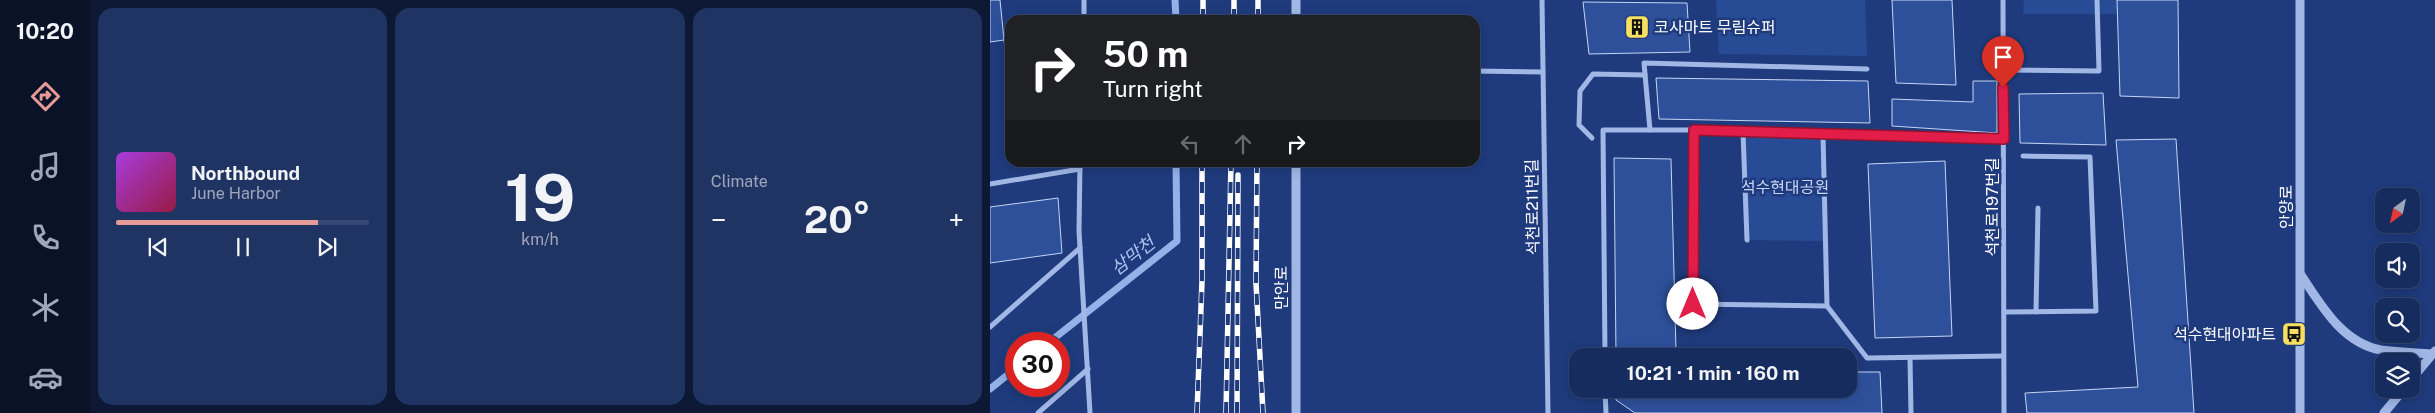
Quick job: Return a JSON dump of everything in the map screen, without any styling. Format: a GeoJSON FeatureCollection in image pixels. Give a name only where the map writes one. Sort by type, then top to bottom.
{"type":"FeatureCollection","features":[{"type":"Feature","properties":{"kind":"street"},"geometry":{"type":"LineString","coordinates":[[1084,0],[1084,15]]}},
{"type":"Feature","properties":{"kind":"street"},"geometry":{"type":"LineString","coordinates":[[1296,0],[1296,15]]}},
{"type":"Feature","properties":{"kind":"street","name":"석천로211번길"},"geometry":{"type":"LineString","coordinates":[[1542,0],[1548,413]]}},
{"type":"Feature","properties":{"kind":"street","name":"석천로197번길"},"geometry":{"type":"LineString","coordinates":[[2003,0],[2004,413]]}},
{"type":"Feature","properties":{"kind":"street"},"geometry":{"type":"LineString","coordinates":[[2003,70],[2099,71],[2097,0]]}},
{"type":"Feature","properties":{"kind":"street","name":"안양로"},"geometry":{"type":"LineString","coordinates":[[2300,0],[2300,413]]}},
{"type":"Feature","properties":{"kind":"street"},"geometry":{"type":"LineString","coordinates":[[1650,130],[1644,63],[1867,69]]}},
{"type":"Feature","properties":{"kind":"street"},"geometry":{"type":"LineString","coordinates":[[1480,71],[1543,72]]}},
{"type":"Feature","properties":{"kind":"street"},"geometry":{"type":"LineString","coordinates":[[1592,138],[1579,125],[1579,117],[1580,91],[1593,74],[1645,75]]}},
{"type":"Feature","properties":{"kind":"street"},"geometry":{"type":"LineString","coordinates":[[1605,348],[1602,130],[1694,130],[2004,139]]}},
{"type":"Feature","properties":{"kind":"street"},"geometry":{"type":"LineString","coordinates":[[1694,130],[1693,304],[1827,306]]}},
{"type":"Feature","properties":{"kind":"street"},"geometry":{"type":"LineString","coordinates":[[1743,132],[1746,240]]}},
{"type":"Feature","properties":{"kind":"street"},"geometry":{"type":"LineString","coordinates":[[1823,134],[1827,306],[1867,358],[2004,356]]}},
{"type":"Feature","properties":{"kind":"street"},"geometry":{"type":"LineString","coordinates":[[2004,312],[2096,311],[2090,157],[2023,156]]}},
{"type":"Feature","properties":{"kind":"street","name":"만안로"},"geometry":{"type":"LineString","coordinates":[[1296,167],[1296,413]]}},
{"type":"Feature","properties":{"kind":"street"},"geometry":{"type":"LineString","coordinates":[[990,184],[1080,169],[1080,258],[1090,413]]}},
{"type":"Feature","properties":{"kind":"street"},"geometry":{"type":"LineString","coordinates":[[2036,312],[2038,208]]}},
{"type":"Feature","properties":{"kind":"street"},"geometry":{"type":"LineString","coordinates":[[990,326],[1080,248]]}},
{"type":"Feature","properties":{"kind":"street"},"geometry":{"type":"LineString","coordinates":[[2301,275],[2334,323],[2358,341],[2380,350],[2434,353]]}},
{"type":"Feature","properties":{"kind":"street"},"geometry":{"type":"LineString","coordinates":[[2420,369],[2434,353]]}},
{"type":"Feature","properties":{"kind":"street"},"geometry":{"type":"LineString","coordinates":[[1910,358],[1911,413]]}},
{"type":"Feature","properties":{"kind":"street"},"geometry":{"type":"LineString","coordinates":[[1038,413],[1088,369]]}},
{"type":"Feature","properties":{"kind":"street"},"geometry":{"type":"LineString","coordinates":[[1606,398],[1606,413]]}},
{"type":"Feature","properties":{"kind":"street"},"geometry":{"type":"LineString","coordinates":[[2384,413],[2396,398]]}},
{"type":"Feature","properties":{"kind":"green space"},"geometry":{"type":"Polygon","coordinates":[[[1716,0],[1865,0],[1867,56],[1719,54],[1716,0]]]}},
{"type":"Feature","properties":{"kind":"green space"},"geometry":{"type":"Polygon","coordinates":[[[2024,0],[2117,0],[2117,14],[2023,14],[2024,0]]]}},
{"type":"Feature","properties":{"kind":"green space","name":"석수현대공원"},"geometry":{"type":"Polygon","coordinates":[[[1743,132],[1823,134],[1826,241],[1747,240],[1743,132]]]}},
{"type":"Feature","properties":{"kind":"building"},"geometry":{"type":"Polygon","coordinates":[[[990,0],[1000,0],[1004,40],[990,42],[990,0]]]}},
{"type":"Feature","properties":{"kind":"building"},"geometry":{"type":"Polygon","coordinates":[[[1892,0],[1952,0],[1956,85],[1896,83],[1892,0]]]}},
{"type":"Feature","properties":{"kind":"building"},"geometry":{"type":"Polygon","coordinates":[[[2117,0],[2178,0],[2179,98],[2120,96],[2117,0]]]}},
{"type":"Feature","properties":{"kind":"building","name":"코사마트 무림슈퍼"},"geometry":{"type":"Polygon","coordinates":[[[1583,2],[1687,3],[1690,52],[1589,54],[1583,2]]]}},
{"type":"Feature","properties":{"kind":"building"},"geometry":{"type":"Polygon","coordinates":[[[1656,78],[1868,81],[1870,123],[1659,119],[1656,78]]]}},
{"type":"Feature","properties":{"kind":"building"},"geometry":{"type":"Polygon","coordinates":[[[1973,81],[1997,81],[1997,133],[1892,126],[1892,99],[1973,102],[1973,81]]]}},
{"type":"Feature","properties":{"kind":"building"},"geometry":{"type":"Polygon","coordinates":[[[2103,93],[2106,145],[2020,143],[2019,94],[2103,93]]]}},
{"type":"Feature","properties":{"kind":"building"},"geometry":{"type":"Polygon","coordinates":[[[2176,139],[2194,413],[2027,413],[2025,393],[2138,387],[2116,140],[2176,139]]]}},
{"type":"Feature","properties":{"kind":"building"},"geometry":{"type":"Polygon","coordinates":[[[1614,158],[1671,159],[1676,348],[1616,348],[1614,158]]]}},
{"type":"Feature","properties":{"kind":"building"},"geometry":{"type":"Polygon","coordinates":[[[1945,161],[1952,336],[1875,338],[1868,164],[1945,161]]]}},
{"type":"Feature","properties":{"kind":"building"},"geometry":{"type":"Polygon","coordinates":[[[1058,198],[1062,253],[990,263],[990,207],[1058,198]]]}},
{"type":"Feature","properties":{"kind":"building"},"geometry":{"type":"Polygon","coordinates":[[[1857,372],[1880,372],[1882,413],[1635,413],[1616,400],[1616,398],[1857,398],[1857,372]]]}},
{"type":"Feature","properties":{"kind":"waterway","name":"삼막천"},"geometry":{"type":"LineString","coordinates":[[1175,0],[1176,15]]}},
{"type":"Feature","properties":{"kind":"waterway","name":"삼막천"},"geometry":{"type":"LineString","coordinates":[[1062,332],[1177,241],[1176,167]]}},
{"type":"Feature","properties":{"kind":"waterway","name":"삼막천"},"geometry":{"type":"LineString","coordinates":[[990,389],[1005,377]]}},
{"type":"Feature","properties":{"kind":"railway"},"geometry":{"type":"LineString","coordinates":[[1203,0],[1203,15]]}},
{"type":"Feature","properties":{"kind":"railway"},"geometry":{"type":"LineString","coordinates":[[1234,0],[1234,15]]}},
{"type":"Feature","properties":{"kind":"railway"},"geometry":{"type":"LineString","coordinates":[[1258,0],[1258,15]]}},
{"type":"Feature","properties":{"kind":"railway"},"geometry":{"type":"LineString","coordinates":[[1197,413],[1202,281],[1202,167]]}},
{"type":"Feature","properties":{"kind":"railway"},"geometry":{"type":"LineString","coordinates":[[1226,413],[1231,167]]}},
{"type":"Feature","properties":{"kind":"railway"},"geometry":{"type":"LineString","coordinates":[[1257,167],[1256,283],[1263,413]]}},
{"type":"Feature","properties":{"kind":"railway"},"geometry":{"type":"LineString","coordinates":[[1237,413],[1238,175]]}},
{"type":"Feature","properties":{"kind":"place","name":"코사마트 무림슈퍼"},"geometry":{"type":"Point","coordinates":[1637,27]}},
{"type":"Feature","properties":{"kind":"place","name":"석수현대아파트"},"geometry":{"type":"Point","coordinates":[2294,334]}},
{"type":"Feature","properties":{"kind":"route"},"geometry":{"type":"LineString","coordinates":[[1693,304],[1694,130],[2004,139],[2003,87]]}}]}
